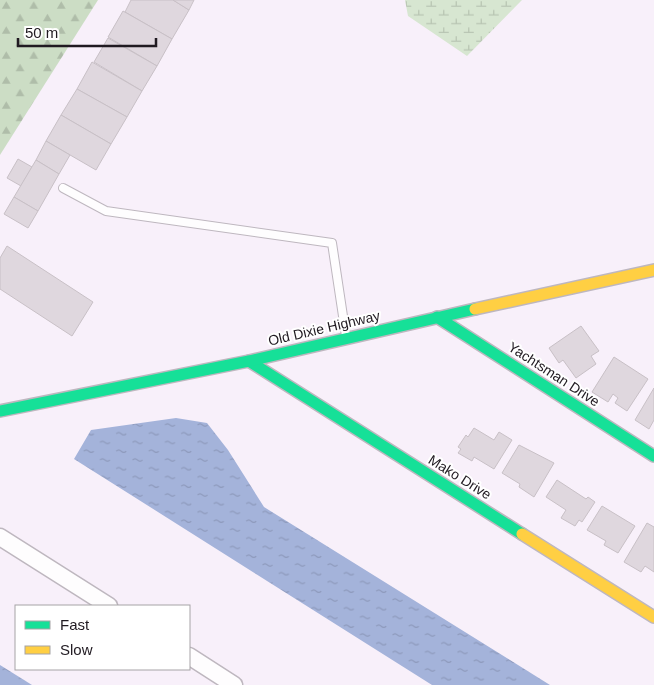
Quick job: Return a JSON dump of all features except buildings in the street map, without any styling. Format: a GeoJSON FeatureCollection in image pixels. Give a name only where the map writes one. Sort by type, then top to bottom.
{"type":"FeatureCollection","features":[{"type":"Feature","properties":{"kind":"street","name":"Old Dixie Highway"},"geometry":{"type":"LineString","coordinates":[[0,411],[249,361],[437,317],[654,270]]}},
{"type":"Feature","properties":{"kind":"street","name":"Yachtsman Drive"},"geometry":{"type":"LineString","coordinates":[[437,317],[654,456]]}},
{"type":"Feature","properties":{"kind":"street","name":"Mako Drive"},"geometry":{"type":"LineString","coordinates":[[249,361],[654,618]]}},
{"type":"Feature","properties":{"kind":"street"},"geometry":{"type":"LineString","coordinates":[[0,537],[107,605]]}},
{"type":"Feature","properties":{"kind":"street"},"geometry":{"type":"LineString","coordinates":[[190,657],[234,685]]}},
{"type":"Feature","properties":{"kind":"lane"},"geometry":{"type":"LineString","coordinates":[[63,188],[106,211],[332,243],[346,338]]}},
{"type":"Feature","properties":{"kind":"green space"},"geometry":{"type":"Polygon","coordinates":[[[0,0],[98,0],[0,155],[0,0]]]}},
{"type":"Feature","properties":{"kind":"green space"},"geometry":{"type":"Polygon","coordinates":[[[405,0],[522,0],[467,56],[408,16],[405,0]]]}},
{"type":"Feature","properties":{"kind":"water"},"geometry":{"type":"Polygon","coordinates":[[[176,418],[207,423],[228,450],[264,507],[550,685],[432,685],[74,459],[91,430],[176,418]]]}},
{"type":"Feature","properties":{"kind":"water"},"geometry":{"type":"Polygon","coordinates":[[[0,665],[32,685],[0,685],[0,665]]]}},
{"type":"Feature","properties":{"kind":"traffic: fast"},"geometry":{"type":"LineString","coordinates":[[0,411],[249,361],[475,309]]}},
{"type":"Feature","properties":{"kind":"traffic: fast"},"geometry":{"type":"LineString","coordinates":[[437,317],[654,456]]}},
{"type":"Feature","properties":{"kind":"traffic: fast"},"geometry":{"type":"LineString","coordinates":[[249,361],[522,534]]}},
{"type":"Feature","properties":{"kind":"traffic: slow"},"geometry":{"type":"LineString","coordinates":[[475,309],[654,270]]}},
{"type":"Feature","properties":{"kind":"traffic: slow"},"geometry":{"type":"LineString","coordinates":[[522,534],[654,617]]}}]}
